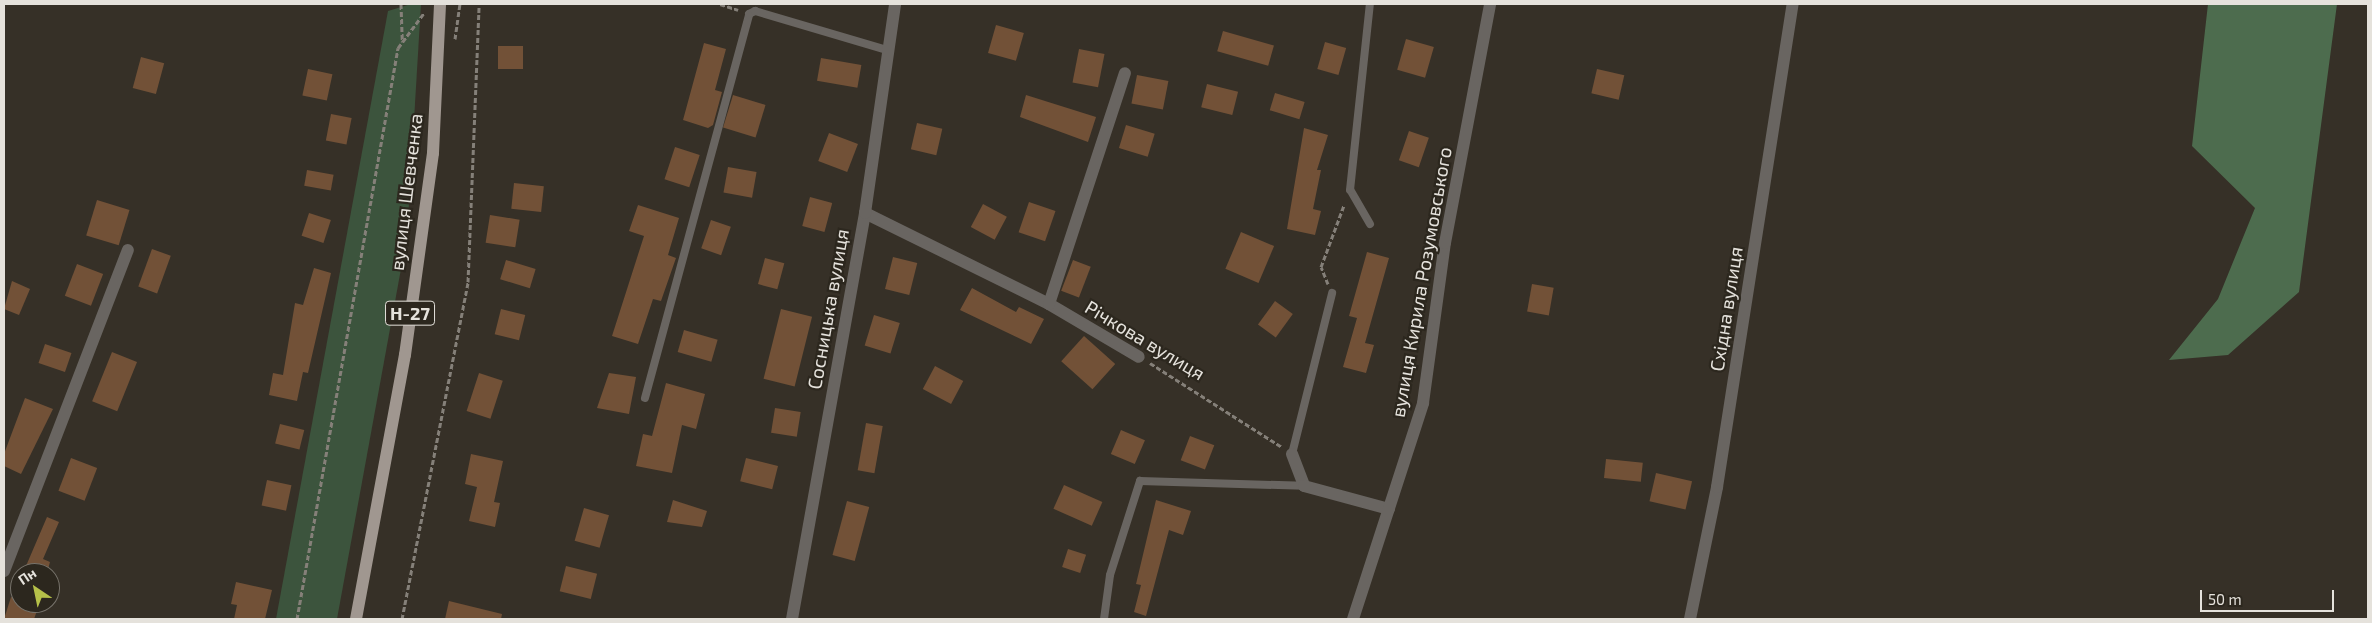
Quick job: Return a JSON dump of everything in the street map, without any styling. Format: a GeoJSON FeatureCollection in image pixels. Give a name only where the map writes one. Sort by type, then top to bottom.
{"type":"FeatureCollection","features":[{"type":"Feature","properties":{"kind":"main road","name":"вулиця Шевченка"},"geometry":{"type":"LineString","coordinates":[[356,619],[404,355],[433,153],[435,4]]}},
{"type":"Feature","properties":{"kind":"street","name":"Сосницька вулиця"},"geometry":{"type":"LineString","coordinates":[[792,619],[865,212],[895,4]]}},
{"type":"Feature","properties":{"kind":"street","name":"вулиця Кирила Розумовського"},"geometry":{"type":"LineString","coordinates":[[1353,619],[1423,403],[1445,243],[1490,4]]}},
{"type":"Feature","properties":{"kind":"street","name":"Східна вулиця"},"geometry":{"type":"LineString","coordinates":[[1690,619],[1717,487],[1793,4]]}},
{"type":"Feature","properties":{"kind":"street"},"geometry":{"type":"LineString","coordinates":[[1049,304],[1125,73]]}},
{"type":"Feature","properties":{"kind":"street","name":"Річкова вулиця"},"geometry":{"type":"LineString","coordinates":[[865,212],[1049,304],[1139,357]]}},
{"type":"Feature","properties":{"kind":"street"},"geometry":{"type":"LineString","coordinates":[[4,571],[128,250]]}},
{"type":"Feature","properties":{"kind":"street"},"geometry":{"type":"LineString","coordinates":[[1292,454],[1304,486],[1389,509]]}},
{"type":"Feature","properties":{"kind":"lane"},"geometry":{"type":"LineString","coordinates":[[1370,4],[1350,190],[1370,224]]}},
{"type":"Feature","properties":{"kind":"lane"},"geometry":{"type":"LineString","coordinates":[[645,398],[749,14],[755,11],[887,50]]}},
{"type":"Feature","properties":{"kind":"lane"},"geometry":{"type":"LineString","coordinates":[[1292,454],[1332,294]]}},
{"type":"Feature","properties":{"kind":"lane"},"geometry":{"type":"LineString","coordinates":[[1104,619],[1110,575],[1140,481],[1304,486]]}},
{"type":"Feature","properties":{"kind":"path"},"geometry":{"type":"LineString","coordinates":[[297,619],[402,43],[401,4]]}},
{"type":"Feature","properties":{"kind":"path"},"geometry":{"type":"LineString","coordinates":[[402,43],[435,4]]}},
{"type":"Feature","properties":{"kind":"path"},"geometry":{"type":"LineString","coordinates":[[402,619],[468,282],[479,4]]}},
{"type":"Feature","properties":{"kind":"path"},"geometry":{"type":"LineString","coordinates":[[720,4],[749,14]]}},
{"type":"Feature","properties":{"kind":"path"},"geometry":{"type":"LineString","coordinates":[[1332,294],[1322,267],[1350,190]]}},
{"type":"Feature","properties":{"kind":"path","name":"Річкова вулиця"},"geometry":{"type":"LineString","coordinates":[[1139,357],[1292,454]]}},
{"type":"Feature","properties":{"kind":"green space"},"geometry":{"type":"Polygon","coordinates":[[[411,4],[421,4],[407,236],[337,619],[276,619],[388,11],[411,4]]]}},
{"type":"Feature","properties":{"kind":"green space"},"geometry":{"type":"Polygon","coordinates":[[[2208,4],[2337,4],[2299,292],[2228,355],[2169,360],[2218,299],[2255,208],[2192,146],[2208,4]]]}},
{"type":"Feature","properties":{"kind":"building"},"geometry":{"type":"Polygon","coordinates":[[[996,25],[1024,33],[1016,61],[988,53],[996,25]]]}},
{"type":"Feature","properties":{"kind":"building"},"geometry":{"type":"Polygon","coordinates":[[[1223,31],[1274,46],[1268,66],[1217,51],[1223,31]]]}},
{"type":"Feature","properties":{"kind":"building"},"geometry":{"type":"Polygon","coordinates":[[[1406,39],[1434,47],[1425,78],[1397,70],[1406,39]]]}},
{"type":"Feature","properties":{"kind":"building"},"geometry":{"type":"Polygon","coordinates":[[[1325,42],[1346,48],[1338,75],[1317,69],[1325,42]]]}},
{"type":"Feature","properties":{"kind":"building"},"geometry":{"type":"Polygon","coordinates":[[[704,43],[726,49],[715,90],[722,92],[713,125],[708,128],[683,120],[704,43]]]}},
{"type":"Feature","properties":{"kind":"building"},"geometry":{"type":"Polygon","coordinates":[[[498,46],[523,46],[523,69],[498,69],[498,46]]]}},
{"type":"Feature","properties":{"kind":"building"},"geometry":{"type":"Polygon","coordinates":[[[1079,49],[1105,54],[1098,87],[1073,82],[1079,49]]]}},
{"type":"Feature","properties":{"kind":"building"},"geometry":{"type":"Polygon","coordinates":[[[141,57],[164,63],[156,94],[133,88],[141,57]]]}},
{"type":"Feature","properties":{"kind":"building"},"geometry":{"type":"Polygon","coordinates":[[[821,58],[861,65],[857,88],[817,81],[821,58]]]}},
{"type":"Feature","properties":{"kind":"building"},"geometry":{"type":"Polygon","coordinates":[[[308,69],[332,74],[327,101],[302,95],[308,69]]]}},
{"type":"Feature","properties":{"kind":"building"},"geometry":{"type":"Polygon","coordinates":[[[1597,69],[1624,75],[1619,100],[1591,93],[1597,69]]]}},
{"type":"Feature","properties":{"kind":"building"},"geometry":{"type":"Polygon","coordinates":[[[1137,75],[1168,81],[1163,110],[1131,103],[1137,75]]]}},
{"type":"Feature","properties":{"kind":"building"},"geometry":{"type":"Polygon","coordinates":[[[1207,84],[1238,92],[1232,115],[1201,107],[1207,84]]]}},
{"type":"Feature","properties":{"kind":"building"},"geometry":{"type":"Polygon","coordinates":[[[1275,93],[1305,102],[1299,119],[1270,110],[1275,93]]]}},
{"type":"Feature","properties":{"kind":"building"},"geometry":{"type":"Polygon","coordinates":[[[733,95],[766,105],[756,137],[723,128],[733,95]]]}},
{"type":"Feature","properties":{"kind":"building"},"geometry":{"type":"Polygon","coordinates":[[[1026,95],[1096,117],[1088,142],[1020,117],[1026,95]]]}},
{"type":"Feature","properties":{"kind":"building"},"geometry":{"type":"Polygon","coordinates":[[[331,114],[352,118],[346,145],[326,141],[331,114]]]}},
{"type":"Feature","properties":{"kind":"building"},"geometry":{"type":"Polygon","coordinates":[[[917,123],[942,129],[936,155],[911,149],[917,123]]]}},
{"type":"Feature","properties":{"kind":"building"},"geometry":{"type":"Polygon","coordinates":[[[1126,125],[1155,134],[1148,157],[1119,148],[1126,125]]]}},
{"type":"Feature","properties":{"kind":"building"},"geometry":{"type":"Polygon","coordinates":[[[1304,128],[1328,135],[1317,170],[1321,170],[1313,209],[1321,211],[1315,235],[1287,229],[1304,128]]]}},
{"type":"Feature","properties":{"kind":"building"},"geometry":{"type":"Polygon","coordinates":[[[1409,131],[1429,138],[1419,167],[1399,160],[1409,131]]]}},
{"type":"Feature","properties":{"kind":"building"},"geometry":{"type":"Polygon","coordinates":[[[829,133],[858,144],[847,172],[818,161],[829,133]]]}},
{"type":"Feature","properties":{"kind":"building"},"geometry":{"type":"Polygon","coordinates":[[[675,147],[700,155],[689,187],[664,179],[675,147]]]}},
{"type":"Feature","properties":{"kind":"building"},"geometry":{"type":"Polygon","coordinates":[[[728,167],[757,172],[752,198],[723,193],[728,167]]]}},
{"type":"Feature","properties":{"kind":"building"},"geometry":{"type":"Polygon","coordinates":[[[307,170],[334,175],[331,190],[304,186],[307,170]]]}},
{"type":"Feature","properties":{"kind":"building"},"geometry":{"type":"Polygon","coordinates":[[[514,183],[544,186],[541,212],[511,209],[514,183]]]}},
{"type":"Feature","properties":{"kind":"building"},"geometry":{"type":"Polygon","coordinates":[[[810,197],[832,203],[824,232],[802,226],[810,197]]]}},
{"type":"Feature","properties":{"kind":"building"},"geometry":{"type":"Polygon","coordinates":[[[97,200],[130,210],[119,245],[86,235],[97,200]]]}},
{"type":"Feature","properties":{"kind":"building"},"geometry":{"type":"Polygon","coordinates":[[[1029,202],[1055,211],[1045,241],[1019,232],[1029,202]]]}},
{"type":"Feature","properties":{"kind":"building"},"geometry":{"type":"Polygon","coordinates":[[[983,204],[1007,217],[995,240],[971,227],[983,204]]]}},
{"type":"Feature","properties":{"kind":"building"},"geometry":{"type":"Polygon","coordinates":[[[638,205],[679,218],[668,255],[676,258],[661,301],[653,299],[638,344],[612,336],[644,236],[629,231],[638,205]]]}},
{"type":"Feature","properties":{"kind":"building"},"geometry":{"type":"Polygon","coordinates":[[[309,213],[331,220],[323,243],[302,236],[309,213]]]}},
{"type":"Feature","properties":{"kind":"building"},"geometry":{"type":"Polygon","coordinates":[[[490,215],[520,220],[515,247],[486,243],[490,215]]]}},
{"type":"Feature","properties":{"kind":"building"},"geometry":{"type":"Polygon","coordinates":[[[711,220],[731,227],[721,255],[701,248],[711,220]]]}},
{"type":"Feature","properties":{"kind":"building"},"geometry":{"type":"Polygon","coordinates":[[[1241,232],[1274,246],[1259,283],[1225,269],[1241,232]]]}},
{"type":"Feature","properties":{"kind":"building"},"geometry":{"type":"Polygon","coordinates":[[[152,249],[171,256],[157,293],[138,287],[152,249]]]}},
{"type":"Feature","properties":{"kind":"building"},"geometry":{"type":"Polygon","coordinates":[[[1367,252],[1389,258],[1365,343],[1374,345],[1366,373],[1343,367],[1357,318],[1349,316],[1367,252]]]}},
{"type":"Feature","properties":{"kind":"building"},"geometry":{"type":"Polygon","coordinates":[[[893,257],[917,263],[909,295],[885,289],[893,257]]]}},
{"type":"Feature","properties":{"kind":"building"},"geometry":{"type":"Polygon","coordinates":[[[765,258],[784,263],[777,289],[758,284],[765,258]]]}},
{"type":"Feature","properties":{"kind":"building"},"geometry":{"type":"Polygon","coordinates":[[[506,260],[536,269],[530,288],[500,279],[506,260]]]}},
{"type":"Feature","properties":{"kind":"building"},"geometry":{"type":"Polygon","coordinates":[[[1073,260],[1091,267],[1079,298],[1061,291],[1073,260]]]}},
{"type":"Feature","properties":{"kind":"building"},"geometry":{"type":"Polygon","coordinates":[[[77,264],[103,274],[91,306],[65,296],[77,264]]]}},
{"type":"Feature","properties":{"kind":"building"},"geometry":{"type":"Polygon","coordinates":[[[314,268],[331,273],[308,373],[303,372],[297,401],[269,395],[273,373],[283,375],[295,303],[303,305],[314,268]]]}},
{"type":"Feature","properties":{"kind":"building"},"geometry":{"type":"Polygon","coordinates":[[[12,281],[30,289],[19,315],[4,309],[12,281]]]}},
{"type":"Feature","properties":{"kind":"building"},"geometry":{"type":"Polygon","coordinates":[[[1532,284],[1554,288],[1549,315],[1527,312],[1532,284]]]}},
{"type":"Feature","properties":{"kind":"building"},"geometry":{"type":"Polygon","coordinates":[[[972,288],[1016,312],[1019,307],[1044,319],[1031,344],[960,310],[972,288]]]}},
{"type":"Feature","properties":{"kind":"building"},"geometry":{"type":"Polygon","coordinates":[[[1275,301],[1293,314],[1276,337],[1258,324],[1275,301]]]}},
{"type":"Feature","properties":{"kind":"building"},"geometry":{"type":"Polygon","coordinates":[[[501,309],[525,315],[519,340],[495,334],[501,309]]]}},
{"type":"Feature","properties":{"kind":"building"},"geometry":{"type":"Polygon","coordinates":[[[781,309],[812,317],[795,387],[764,379],[781,309]]]}},
{"type":"Feature","properties":{"kind":"building"},"geometry":{"type":"Polygon","coordinates":[[[874,315],[900,323],[890,353],[865,346],[874,315]]]}},
{"type":"Feature","properties":{"kind":"building"},"geometry":{"type":"Polygon","coordinates":[[[684,330],[718,340],[711,362],[678,352],[684,330]]]}},
{"type":"Feature","properties":{"kind":"building"},"geometry":{"type":"Polygon","coordinates":[[[1084,336],[1115,364],[1092,389],[1061,361],[1084,336]]]}},
{"type":"Feature","properties":{"kind":"building"},"geometry":{"type":"Polygon","coordinates":[[[45,344],[71,353],[65,372],[38,363],[45,344]]]}},
{"type":"Feature","properties":{"kind":"building"},"geometry":{"type":"Polygon","coordinates":[[[112,352],[137,362],[117,411],[92,401],[112,352]]]}},
{"type":"Feature","properties":{"kind":"building"},"geometry":{"type":"Polygon","coordinates":[[[935,366],[963,381],[951,404],[923,389],[935,366]]]}},
{"type":"Feature","properties":{"kind":"building"},"geometry":{"type":"Polygon","coordinates":[[[479,373],[503,381],[490,419],[467,411],[479,373]]]}},
{"type":"Feature","properties":{"kind":"building"},"geometry":{"type":"Polygon","coordinates":[[[609,373],[636,377],[629,414],[597,408],[609,373]]]}},
{"type":"Feature","properties":{"kind":"building"},"geometry":{"type":"Polygon","coordinates":[[[666,383],[705,394],[696,429],[682,425],[672,473],[636,466],[643,434],[652,436],[666,383]]]}},
{"type":"Feature","properties":{"kind":"building"},"geometry":{"type":"Polygon","coordinates":[[[25,398],[53,409],[21,474],[4,466],[4,454],[25,398]]]}},
{"type":"Feature","properties":{"kind":"building"},"geometry":{"type":"Polygon","coordinates":[[[775,408],[801,412],[797,437],[771,433],[775,408]]]}},
{"type":"Feature","properties":{"kind":"building"},"geometry":{"type":"Polygon","coordinates":[[[866,423],[883,426],[874,473],[858,470],[866,423]]]}},
{"type":"Feature","properties":{"kind":"building"},"geometry":{"type":"Polygon","coordinates":[[[280,424],[304,430],[299,449],[275,443],[280,424]]]}},
{"type":"Feature","properties":{"kind":"building"},"geometry":{"type":"Polygon","coordinates":[[[1121,430],[1145,440],[1135,464],[1111,454],[1121,430]]]}},
{"type":"Feature","properties":{"kind":"building"},"geometry":{"type":"Polygon","coordinates":[[[1190,436],[1214,445],[1205,470],[1181,460],[1190,436]]]}},
{"type":"Feature","properties":{"kind":"building"},"geometry":{"type":"Polygon","coordinates":[[[471,454],[503,461],[494,502],[500,503],[495,527],[469,521],[477,487],[465,484],[471,454]]]}},
{"type":"Feature","properties":{"kind":"building"},"geometry":{"type":"Polygon","coordinates":[[[71,458],[97,468],[85,501],[58,491],[71,458]]]}},
{"type":"Feature","properties":{"kind":"building"},"geometry":{"type":"Polygon","coordinates":[[[746,458],[778,466],[772,489],[740,481],[746,458]]]}},
{"type":"Feature","properties":{"kind":"building"},"geometry":{"type":"Polygon","coordinates":[[[1606,459],[1643,463],[1641,482],[1604,478],[1606,459]]]}},
{"type":"Feature","properties":{"kind":"building"},"geometry":{"type":"Polygon","coordinates":[[[1656,473],[1692,481],[1686,510],[1649,501],[1656,473]]]}},
{"type":"Feature","properties":{"kind":"building"},"geometry":{"type":"Polygon","coordinates":[[[267,480],[291,485],[286,511],[262,505],[267,480]]]}},
{"type":"Feature","properties":{"kind":"building"},"geometry":{"type":"Polygon","coordinates":[[[1064,485],[1102,502],[1092,526],[1053,509],[1064,485]]]}},
{"type":"Feature","properties":{"kind":"building"},"geometry":{"type":"Polygon","coordinates":[[[673,500],[707,511],[702,527],[667,522],[673,500]]]}},
{"type":"Feature","properties":{"kind":"building"},"geometry":{"type":"Polygon","coordinates":[[[1156,500],[1191,511],[1183,535],[1169,530],[1146,616],[1134,612],[1141,585],[1136,584],[1156,500]]]}},
{"type":"Feature","properties":{"kind":"building"},"geometry":{"type":"Polygon","coordinates":[[[847,501],[869,507],[855,561],[833,555],[847,501]]]}},
{"type":"Feature","properties":{"kind":"building"},"geometry":{"type":"Polygon","coordinates":[[[584,508],[609,515],[600,548],[575,541],[584,508]]]}},
{"type":"Feature","properties":{"kind":"building"},"geometry":{"type":"Polygon","coordinates":[[[47,517],[59,522],[43,559],[50,563],[27,563],[47,517]]]}},
{"type":"Feature","properties":{"kind":"building"},"geometry":{"type":"Polygon","coordinates":[[[1068,549],[1086,555],[1080,573],[1062,567],[1068,549]]]}},
{"type":"Feature","properties":{"kind":"building"},"geometry":{"type":"Polygon","coordinates":[[[566,566],[597,574],[591,599],[560,591],[566,566]]]}},
{"type":"Feature","properties":{"kind":"building"},"geometry":{"type":"Polygon","coordinates":[[[236,582],[272,590],[265,619],[234,619],[237,605],[231,604],[236,582]]]}},
{"type":"Feature","properties":{"kind":"building"},"geometry":{"type":"Polygon","coordinates":[[[10,600],[10,613],[36,613],[34,619],[4,619],[10,600]]]}},
{"type":"Feature","properties":{"kind":"building"},"geometry":{"type":"Polygon","coordinates":[[[449,601],[502,614],[501,619],[445,619],[449,601]]]}}]}
